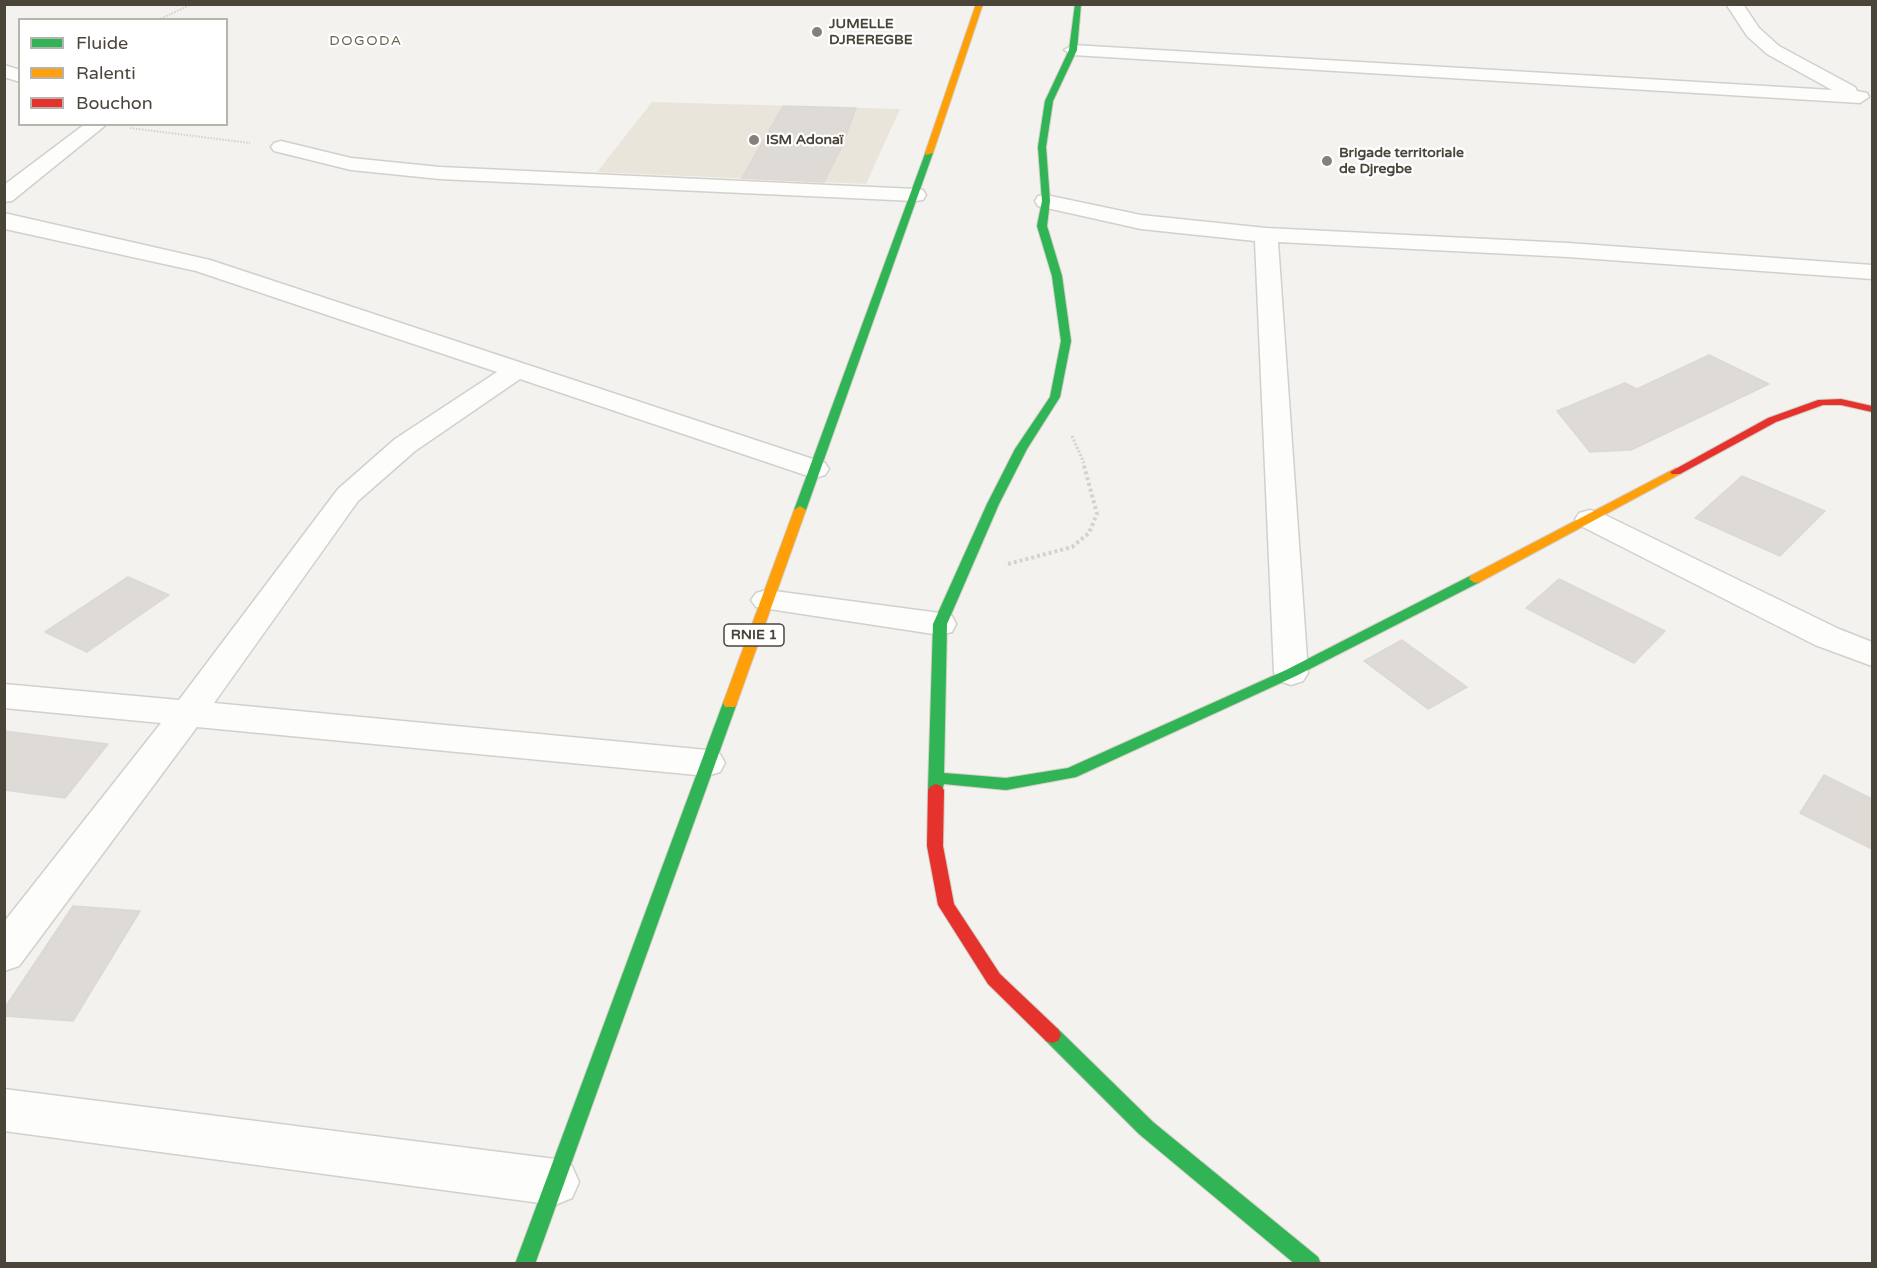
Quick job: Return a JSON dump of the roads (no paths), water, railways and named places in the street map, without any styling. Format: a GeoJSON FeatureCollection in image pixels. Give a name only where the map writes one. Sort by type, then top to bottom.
{"type":"FeatureCollection","features":[{"type":"Feature","properties":{"kind":"main road","name":"RNIE 1"},"geometry":{"type":"LineString","coordinates":[[525,1263],[915,195],[980,4]]}},
{"type":"Feature","properties":{"kind":"main road"},"geometry":{"type":"LineString","coordinates":[[1078,4],[1072,50],[1049,101],[1042,147],[1046,201],[1042,226],[1056,276],[1066,341],[1055,397],[1021,449],[993,504],[940,624],[935,846],[946,905],[994,979],[1146,1128],[1311,1263]]}},
{"type":"Feature","properties":{"kind":"main road"},"geometry":{"type":"LineString","coordinates":[[937,778],[1006,784],[1071,773],[1291,673],[1590,519],[1772,420],[1822,402],[1841,402],[1872,409]]}},
{"type":"Feature","properties":{"kind":"street"},"geometry":{"type":"LineString","coordinates":[[1734,4],[1753,32],[1773,50],[1866,101]]}},
{"type":"Feature","properties":{"kind":"street"},"geometry":{"type":"LineString","coordinates":[[1072,50],[1866,101]]}},
{"type":"Feature","properties":{"kind":"street"},"geometry":{"type":"LineString","coordinates":[[4,196],[95,126]]}},
{"type":"Feature","properties":{"kind":"street"},"geometry":{"type":"LineString","coordinates":[[281,147],[351,164],[440,173],[915,195]]}},
{"type":"Feature","properties":{"kind":"street"},"geometry":{"type":"LineString","coordinates":[[1046,201],[1141,222],[1266,235],[1568,250],[1872,272]]}},
{"type":"Feature","properties":{"kind":"street"},"geometry":{"type":"LineString","coordinates":[[4,220],[13,224],[202,265],[815,469]]}},
{"type":"Feature","properties":{"kind":"street"},"geometry":{"type":"LineString","coordinates":[[1266,235],[1291,673]]}},
{"type":"Feature","properties":{"kind":"street"},"geometry":{"type":"LineString","coordinates":[[4,954],[188,714],[348,495],[405,445],[518,369]]}},
{"type":"Feature","properties":{"kind":"street"},"geometry":{"type":"LineString","coordinates":[[1590,519],[1827,637],[1872,655]]}},
{"type":"Feature","properties":{"kind":"street"},"geometry":{"type":"LineString","coordinates":[[767,600],[940,624]]}},
{"type":"Feature","properties":{"kind":"street"},"geometry":{"type":"LineString","coordinates":[[4,696],[707,764]]}},
{"type":"Feature","properties":{"kind":"street"},"geometry":{"type":"LineString","coordinates":[[4,1110],[555,1182]]}},
{"type":"Feature","properties":{"kind":"place","name":"JUMELLE DJREREGBE"},"geometry":{"type":"Point","coordinates":[817,32]}},
{"type":"Feature","properties":{"kind":"place","name":"ISM Adonaï"},"geometry":{"type":"Point","coordinates":[754,140]}},
{"type":"Feature","properties":{"kind":"place","name":"Brigade territoriale de Djregbe"},"geometry":{"type":"Point","coordinates":[1327,161]}},
{"type":"Feature","properties":{"kind":"district","name":"DOGODA"},"geometry":{"type":"Point","coordinates":[366,41]}}]}
